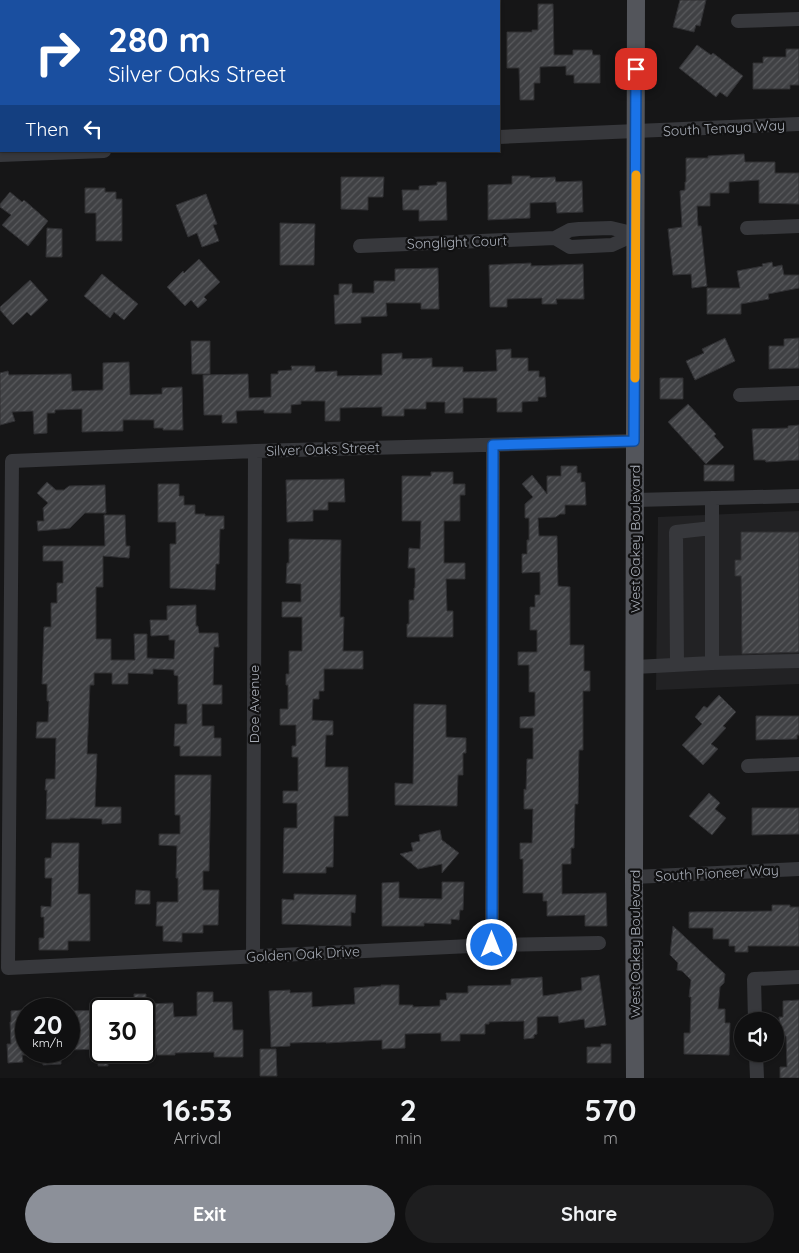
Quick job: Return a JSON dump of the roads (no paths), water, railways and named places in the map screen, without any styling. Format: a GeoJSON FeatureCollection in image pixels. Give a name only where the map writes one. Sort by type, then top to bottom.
{"type":"FeatureCollection","features":[{"type":"Feature","properties":{"kind":"main road","name":"West Oakey Boulevard"},"geometry":{"type":"LineString","coordinates":[[635,1078],[634,441],[636,0]]}},
{"type":"Feature","properties":{"kind":"street"},"geometry":{"type":"LineString","coordinates":[[738,21],[799,19]]}},
{"type":"Feature","properties":{"kind":"street","name":"South Tenaya Way"},"geometry":{"type":"LineString","coordinates":[[500,137],[799,124]]}},
{"type":"Feature","properties":{"kind":"street"},"geometry":{"type":"LineString","coordinates":[[0,154],[69,152]]}},
{"type":"Feature","properties":{"kind":"street"},"geometry":{"type":"LineString","coordinates":[[747,228],[799,226]]}},
{"type":"Feature","properties":{"kind":"street","name":"Songlight Court"},"geometry":{"type":"LineString","coordinates":[[360,246],[555,238],[570,230],[611,228],[636,234]]}},
{"type":"Feature","properties":{"kind":"street"},"geometry":{"type":"LineString","coordinates":[[588,229],[589,246]]}},
{"type":"Feature","properties":{"kind":"street","name":"Songlight Court"},"geometry":{"type":"LineString","coordinates":[[555,238],[570,247],[612,245],[636,234]]}},
{"type":"Feature","properties":{"kind":"street"},"geometry":{"type":"LineString","coordinates":[[740,395],[799,393]]}},
{"type":"Feature","properties":{"kind":"street","name":"Silver Oaks Street"},"geometry":{"type":"LineString","coordinates":[[8,968],[12,461],[255,451],[634,441]]}},
{"type":"Feature","properties":{"kind":"street"},"geometry":{"type":"LineString","coordinates":[[492,945],[493,445]]}},
{"type":"Feature","properties":{"kind":"street","name":"Doe Avenue"},"geometry":{"type":"LineString","coordinates":[[253,956],[255,451]]}},
{"type":"Feature","properties":{"kind":"street"},"geometry":{"type":"LineString","coordinates":[[635,500],[799,496]]}},
{"type":"Feature","properties":{"kind":"street"},"geometry":{"type":"LineString","coordinates":[[712,498],[712,663]]}},
{"type":"Feature","properties":{"kind":"street"},"geometry":{"type":"LineString","coordinates":[[677,665],[676,532],[712,528]]}},
{"type":"Feature","properties":{"kind":"street"},"geometry":{"type":"LineString","coordinates":[[635,667],[712,663],[799,662]]}},
{"type":"Feature","properties":{"kind":"street"},"geometry":{"type":"LineString","coordinates":[[748,766],[799,764]]}},
{"type":"Feature","properties":{"kind":"street","name":"South Pioneer Way"},"geometry":{"type":"LineString","coordinates":[[634,877],[799,869]]}},
{"type":"Feature","properties":{"kind":"street","name":"Golden Oak Drive"},"geometry":{"type":"LineString","coordinates":[[8,968],[492,945],[599,943]]}},
{"type":"Feature","properties":{"kind":"street"},"geometry":{"type":"LineString","coordinates":[[755,1012],[754,979],[799,977]]}},
{"type":"Feature","properties":{"kind":"street"},"geometry":{"type":"LineString","coordinates":[[756,1062],[756,1078]]}}]}
